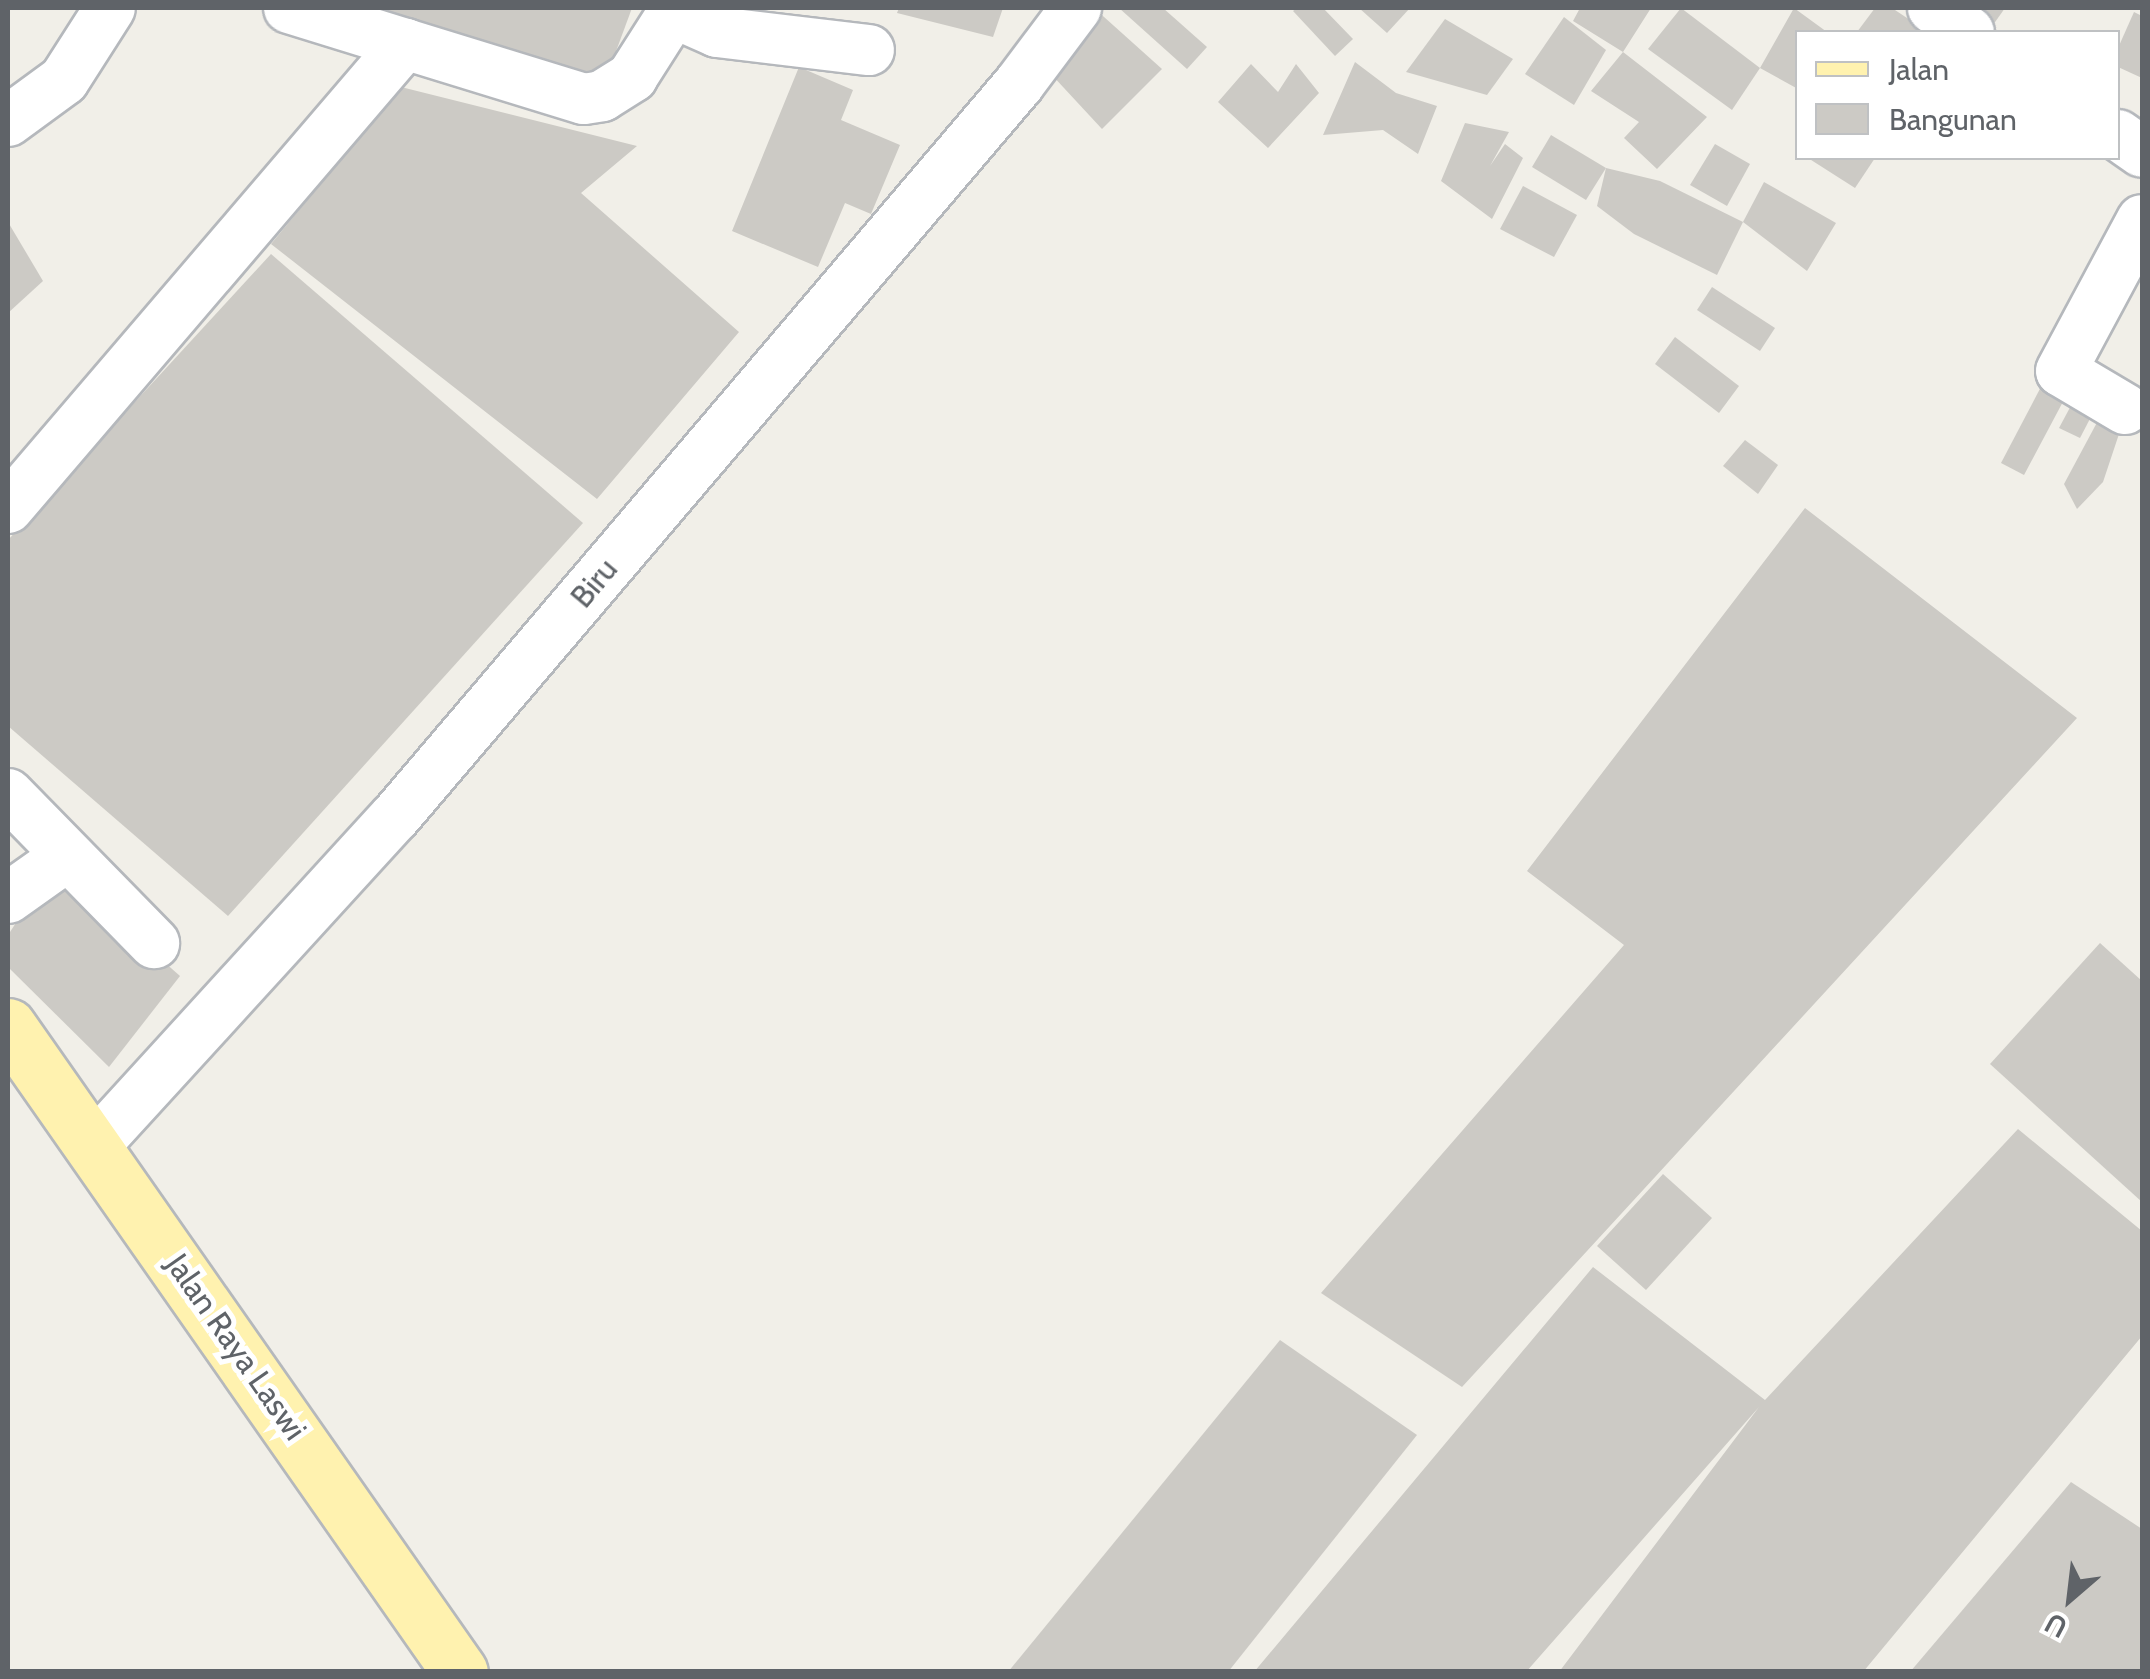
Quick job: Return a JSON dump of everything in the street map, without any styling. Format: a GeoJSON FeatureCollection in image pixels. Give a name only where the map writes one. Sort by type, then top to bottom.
{"type":"FeatureCollection","features":[{"type":"Feature","properties":{"kind":"main road","name":"Jalan Raya Laswi"},"geometry":{"type":"LineString","coordinates":[[8,1026],[96,1144],[460,1672]]}},
{"type":"Feature","properties":{"kind":"street"},"geometry":{"type":"LineString","coordinates":[[8,121],[64,80],[110,8]]}},
{"type":"Feature","properties":{"kind":"street"},"geometry":{"type":"LineString","coordinates":[[289,8],[584,99],[602,96],[632,77],[675,10],[718,32],[869,50]]}},
{"type":"Feature","properties":{"kind":"street","name":"Biru"},"geometry":{"type":"LineString","coordinates":[[96,1144],[395,817],[1019,84],[1076,8]]}},
{"type":"Feature","properties":{"kind":"street"},"geometry":{"type":"LineString","coordinates":[[1933,8],[1966,30]]}},
{"type":"Feature","properties":{"kind":"street"},"geometry":{"type":"LineString","coordinates":[[8,508],[405,44]]}},
{"type":"Feature","properties":{"kind":"street"},"geometry":{"type":"LineString","coordinates":[[2120,136],[2142,152]]}},
{"type":"Feature","properties":{"kind":"street"},"geometry":{"type":"LineString","coordinates":[[2124,410],[2061,371],[2142,220]]}},
{"type":"Feature","properties":{"kind":"street"},"geometry":{"type":"LineString","coordinates":[[8,794],[154,943]]}},
{"type":"Feature","properties":{"kind":"street"},"geometry":{"type":"LineString","coordinates":[[8,898],[67,856]]}},
{"type":"Feature","properties":{"kind":"building"},"geometry":{"type":"Polygon","coordinates":[[[369,8],[632,8],[605,81],[369,8]]]}},
{"type":"Feature","properties":{"kind":"building"},"geometry":{"type":"Polygon","coordinates":[[[899,8],[1003,8],[993,37],[897,13],[899,8]]]}},
{"type":"Feature","properties":{"kind":"building"},"geometry":{"type":"Polygon","coordinates":[[[1094,8],[1162,69],[1102,129],[1051,74],[1094,8]]]}},
{"type":"Feature","properties":{"kind":"building"},"geometry":{"type":"Polygon","coordinates":[[[1119,8],[1163,8],[1207,47],[1187,69],[1119,8]]]}},
{"type":"Feature","properties":{"kind":"building"},"geometry":{"type":"Polygon","coordinates":[[[1323,8],[1353,39],[1335,56],[1293,11],[1323,8]]]}},
{"type":"Feature","properties":{"kind":"building"},"geometry":{"type":"Polygon","coordinates":[[[1359,8],[1410,8],[1387,33],[1359,8]]]}},
{"type":"Feature","properties":{"kind":"building"},"geometry":{"type":"Polygon","coordinates":[[[1580,8],[1651,8],[1623,52],[1573,21],[1580,8]]]}},
{"type":"Feature","properties":{"kind":"building"},"geometry":{"type":"Polygon","coordinates":[[[1681,8],[1760,68],[1732,110],[1648,49],[1681,8]]]}},
{"type":"Feature","properties":{"kind":"building"},"geometry":{"type":"Polygon","coordinates":[[[1794,8],[1824,30],[1795,30],[1795,87],[1760,68],[1794,8]]]}},
{"type":"Feature","properties":{"kind":"building"},"geometry":{"type":"Polygon","coordinates":[[[1875,8],[1892,8],[1925,30],[1858,30],[1875,8]]]}},
{"type":"Feature","properties":{"kind":"building"},"geometry":{"type":"Polygon","coordinates":[[[1965,8],[2005,8],[1993,25],[1965,8]]]}},
{"type":"Feature","properties":{"kind":"building"},"geometry":{"type":"Polygon","coordinates":[[[2134,12],[2142,16],[2142,78],[2120,68],[2120,44],[2134,12]]]}},
{"type":"Feature","properties":{"kind":"building"},"geometry":{"type":"Polygon","coordinates":[[[1564,17],[1606,50],[1574,105],[1525,74],[1564,17]]]}},
{"type":"Feature","properties":{"kind":"building"},"geometry":{"type":"Polygon","coordinates":[[[1445,19],[1513,59],[1487,95],[1406,72],[1445,19]]]}},
{"type":"Feature","properties":{"kind":"building"},"geometry":{"type":"Polygon","coordinates":[[[1623,52],[1707,117],[1657,169],[1624,138],[1639,122],[1591,91],[1623,52]]]}},
{"type":"Feature","properties":{"kind":"building"},"geometry":{"type":"Polygon","coordinates":[[[1355,62],[1396,93],[1437,106],[1418,154],[1383,130],[1323,135],[1355,62]]]}},
{"type":"Feature","properties":{"kind":"building"},"geometry":{"type":"Polygon","coordinates":[[[1251,64],[1278,92],[1296,64],[1319,93],[1268,148],[1218,102],[1251,64]]]}},
{"type":"Feature","properties":{"kind":"building"},"geometry":{"type":"Polygon","coordinates":[[[799,67],[853,90],[841,120],[900,145],[871,214],[845,203],[818,267],[732,231],[799,67]]]}},
{"type":"Feature","properties":{"kind":"building"},"geometry":{"type":"Polygon","coordinates":[[[401,87],[637,146],[581,193],[739,332],[597,499],[271,244],[401,87]]]}},
{"type":"Feature","properties":{"kind":"building"},"geometry":{"type":"Polygon","coordinates":[[[1465,123],[1509,132],[1490,166],[1505,144],[1523,158],[1492,219],[1441,181],[1465,123]]]}},
{"type":"Feature","properties":{"kind":"building"},"geometry":{"type":"Polygon","coordinates":[[[1551,135],[1606,168],[1586,200],[1532,167],[1551,135]]]}},
{"type":"Feature","properties":{"kind":"building"},"geometry":{"type":"Polygon","coordinates":[[[1715,144],[1750,164],[1727,206],[1690,185],[1715,144]]]}},
{"type":"Feature","properties":{"kind":"building"},"geometry":{"type":"Polygon","coordinates":[[[1811,160],[1874,160],[1855,188],[1811,160]]]}},
{"type":"Feature","properties":{"kind":"building"},"geometry":{"type":"Polygon","coordinates":[[[1606,168],[1660,181],[1743,222],[1717,275],[1634,234],[1597,206],[1606,168]]]}},
{"type":"Feature","properties":{"kind":"building"},"geometry":{"type":"Polygon","coordinates":[[[1764,182],[1836,223],[1807,271],[1743,222],[1764,182]]]}},
{"type":"Feature","properties":{"kind":"building"},"geometry":{"type":"Polygon","coordinates":[[[1523,186],[1577,215],[1554,257],[1500,229],[1523,186]]]}},
{"type":"Feature","properties":{"kind":"building"},"geometry":{"type":"Polygon","coordinates":[[[8,222],[43,281],[8,313],[8,222]]]}},
{"type":"Feature","properties":{"kind":"building"},"geometry":{"type":"Polygon","coordinates":[[[271,254],[583,523],[228,916],[8,726],[8,540],[271,254]]]}},
{"type":"Feature","properties":{"kind":"building"},"geometry":{"type":"Polygon","coordinates":[[[1712,287],[1775,328],[1760,351],[1697,310],[1712,287]]]}},
{"type":"Feature","properties":{"kind":"building"},"geometry":{"type":"Polygon","coordinates":[[[1675,337],[1739,386],[1719,413],[1655,364],[1675,337]]]}},
{"type":"Feature","properties":{"kind":"building"},"geometry":{"type":"Polygon","coordinates":[[[2043,383],[2066,396],[2024,475],[2001,463],[2043,383]]]}},
{"type":"Feature","properties":{"kind":"building"},"geometry":{"type":"Polygon","coordinates":[[[2074,400],[2094,411],[2080,438],[2059,428],[2074,400]]]}},
{"type":"Feature","properties":{"kind":"building"},"geometry":{"type":"Polygon","coordinates":[[[2101,415],[2121,428],[2103,482],[2077,509],[2064,484],[2101,415]]]}},
{"type":"Feature","properties":{"kind":"building"},"geometry":{"type":"Polygon","coordinates":[[[1745,440],[1778,465],[1758,494],[1723,466],[1745,440]]]}},
{"type":"Feature","properties":{"kind":"building"},"geometry":{"type":"Polygon","coordinates":[[[1805,508],[2077,718],[1462,1387],[1321,1293],[1624,945],[1527,871],[1805,508]]]}},
{"type":"Feature","properties":{"kind":"building"},"geometry":{"type":"Polygon","coordinates":[[[54,865],[180,976],[109,1067],[8,967],[8,935],[54,865]]]}},
{"type":"Feature","properties":{"kind":"building"},"geometry":{"type":"Polygon","coordinates":[[[2100,943],[2142,981],[2142,1202],[1990,1064],[2100,943]]]}},
{"type":"Feature","properties":{"kind":"building"},"geometry":{"type":"Polygon","coordinates":[[[2018,1129],[2142,1231],[2142,1336],[1863,1672],[1559,1672],[1759,1407],[1526,1672],[1254,1672],[1593,1267],[1765,1400],[2018,1129]]]}},
{"type":"Feature","properties":{"kind":"building"},"geometry":{"type":"Polygon","coordinates":[[[1663,1174],[1712,1218],[1646,1290],[1597,1246],[1663,1174]]]}},
{"type":"Feature","properties":{"kind":"building"},"geometry":{"type":"Polygon","coordinates":[[[1280,1340],[1417,1435],[1228,1672],[1008,1672],[1280,1340]]]}},
{"type":"Feature","properties":{"kind":"building"},"geometry":{"type":"Polygon","coordinates":[[[2071,1482],[2142,1529],[2142,1672],[1910,1672],[2071,1482]]]}}]}
